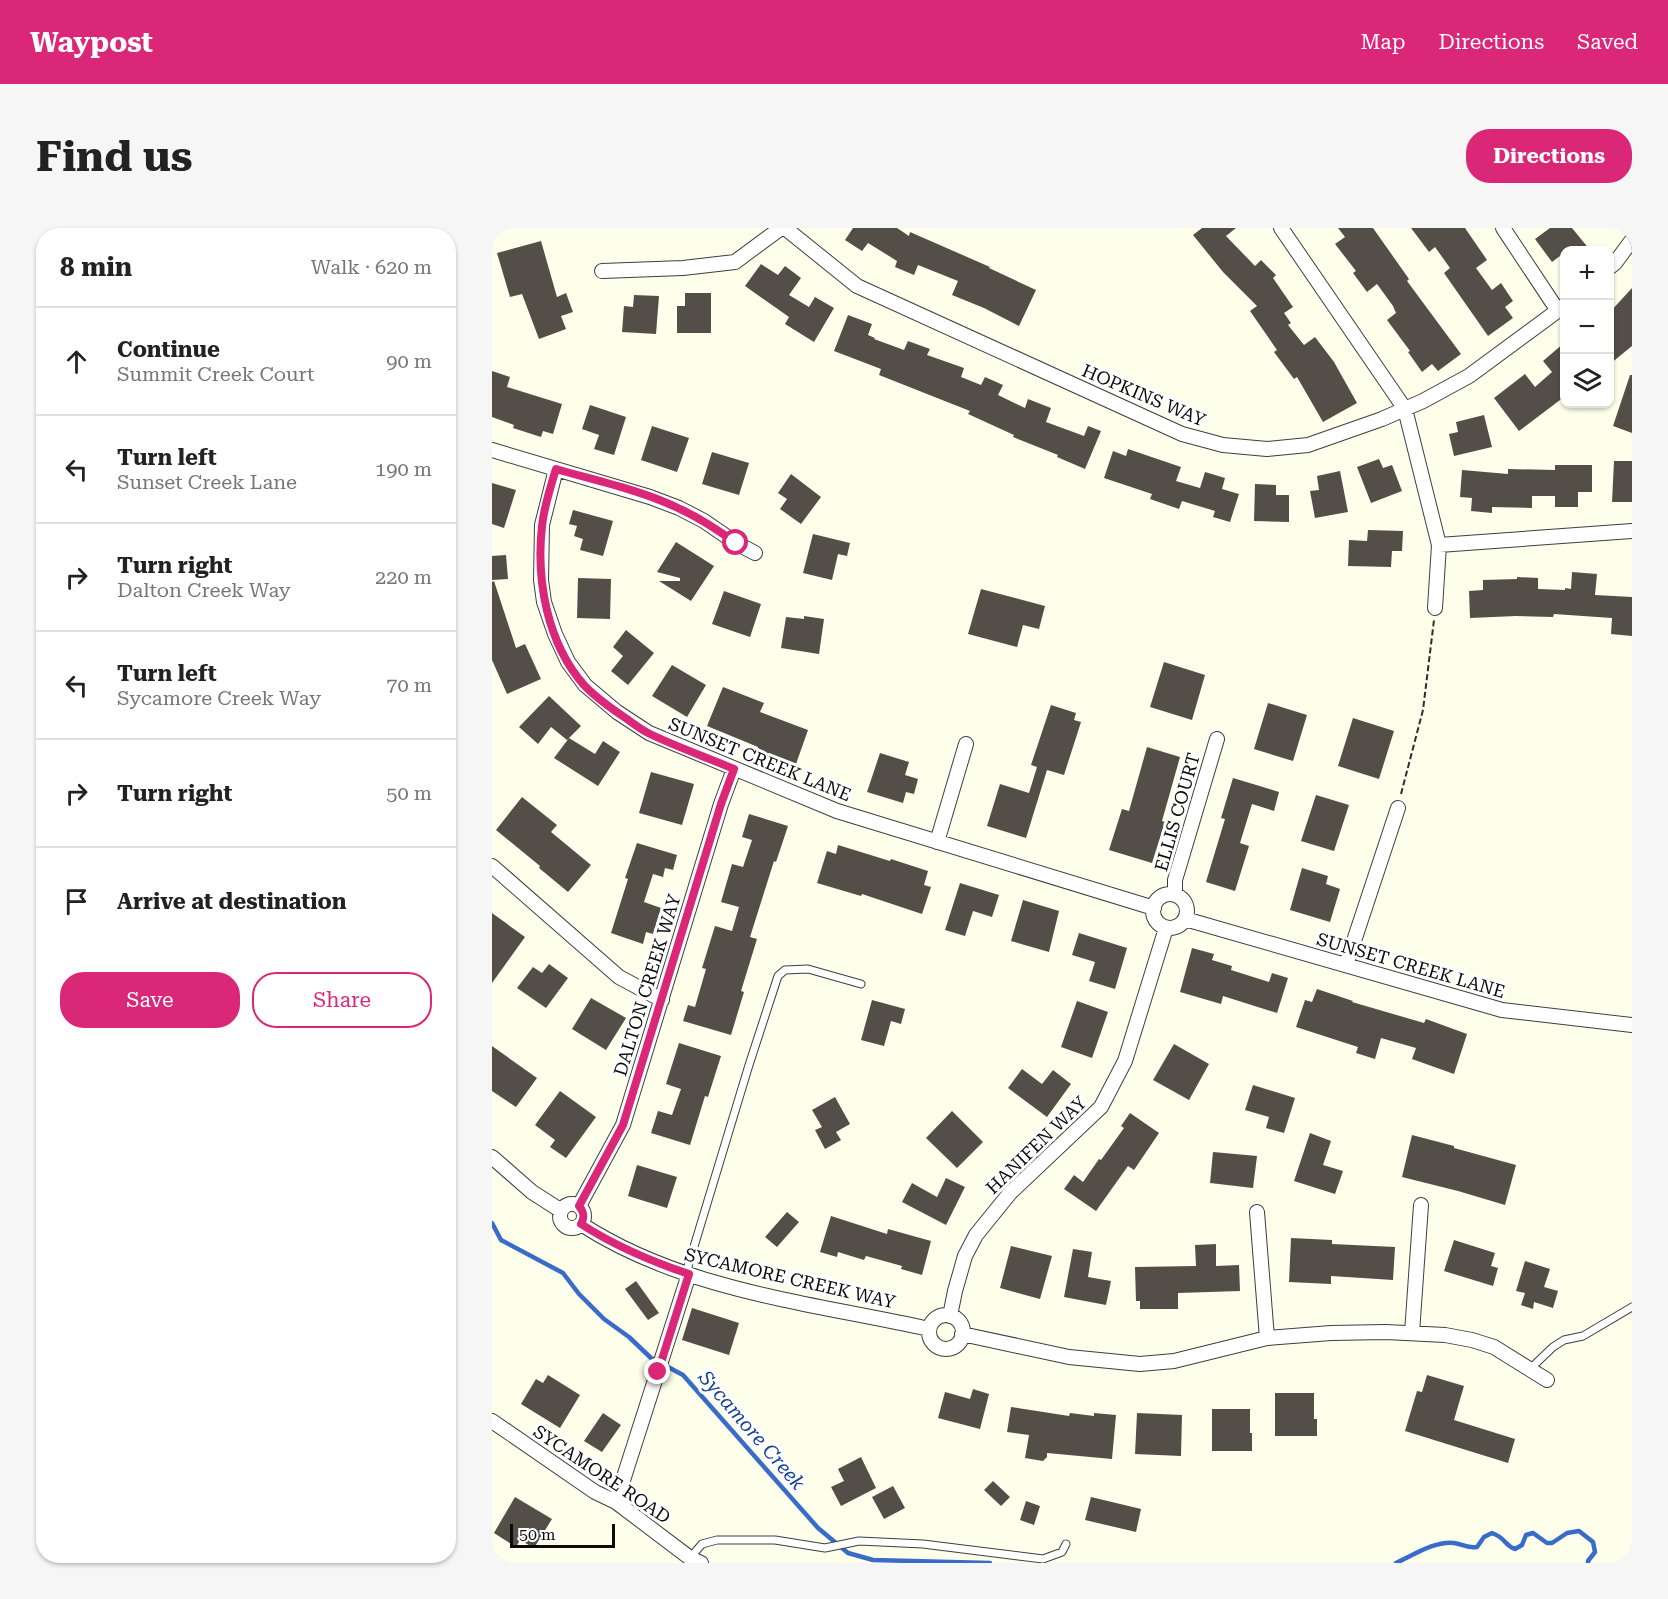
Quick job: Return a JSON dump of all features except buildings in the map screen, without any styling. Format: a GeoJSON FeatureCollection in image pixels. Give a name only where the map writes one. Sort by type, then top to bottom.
{"type":"FeatureCollection","features":[{"type":"Feature","properties":{"kind":"street"},"geometry":{"type":"LineString","coordinates":[[602,271],[683,268],[735,262],[783,228]]}},
{"type":"Feature","properties":{"kind":"street","name":"HOPKINS WAY"},"geometry":{"type":"LineString","coordinates":[[783,228],[857,286],[1182,434],[1223,445],[1267,448],[1308,445],[1382,419],[1423,401],[1469,376],[1560,309]]}},
{"type":"Feature","properties":{"kind":"street"},"geometry":{"type":"LineString","coordinates":[[1281,228],[1405,409],[1438,545],[1435,608]]}},
{"type":"Feature","properties":{"kind":"street"},"geometry":{"type":"LineString","coordinates":[[1503,228],[1560,307]]}},
{"type":"Feature","properties":{"kind":"street"},"geometry":{"type":"LineString","coordinates":[[1614,262],[1632,240]]}},
{"type":"Feature","properties":{"kind":"street"},"geometry":{"type":"LineString","coordinates":[[492,450],[650,497],[679,508],[755,553]]}},
{"type":"Feature","properties":{"kind":"street","name":"SUNSET CREEK LANE"},"geometry":{"type":"LineString","coordinates":[[556,469],[542,525],[540,550],[544,602],[568,662],[585,686],[617,712],[649,733],[837,811],[1154,908]]}},
{"type":"Feature","properties":{"kind":"street"},"geometry":{"type":"LineString","coordinates":[[1438,545],[1632,531]]}},
{"type":"Feature","properties":{"kind":"street","name":"ELLIS COURT"},"geometry":{"type":"LineString","coordinates":[[1175,895],[1175,880],[1217,739]]}},
{"type":"Feature","properties":{"kind":"street"},"geometry":{"type":"LineString","coordinates":[[937,842],[966,744]]}},
{"type":"Feature","properties":{"kind":"street","name":"DALTON CREEK WAY"},"geometry":{"type":"LineString","coordinates":[[579,1206],[623,1125],[721,804],[734,769]]}},
{"type":"Feature","properties":{"kind":"street"},"geometry":{"type":"LineString","coordinates":[[1346,965],[1398,808]]}},
{"type":"Feature","properties":{"kind":"street"},"geometry":{"type":"LineString","coordinates":[[492,866],[619,977],[662,1000]]}},
{"type":"Feature","properties":{"kind":"street"},"geometry":{"type":"LineString","coordinates":[[1175,895],[1185,903],[1187,913],[1185,919],[1177,927],[1166,928],[1154,917],[1154,908],[1161,897],[1175,895]]}},
{"type":"Feature","properties":{"kind":"street","name":"SUNSET CREEK LANE"},"geometry":{"type":"LineString","coordinates":[[1185,919],[1502,1010],[1632,1025]]}},
{"type":"Feature","properties":{"kind":"street","name":"HANIFEN WAY"},"geometry":{"type":"LineString","coordinates":[[950,1316],[965,1256],[991,1214],[1010,1193],[1101,1107],[1125,1061],[1166,928]]}},
{"type":"Feature","properties":{"kind":"street"},"geometry":{"type":"LineString","coordinates":[[492,1157],[532,1192],[560,1210]]}},
{"type":"Feature","properties":{"kind":"street"},"geometry":{"type":"LineString","coordinates":[[568,1204],[579,1206],[583,1210],[584,1217],[581,1224],[572,1228],[565,1226],[560,1220],[560,1210],[568,1204]]}},
{"type":"Feature","properties":{"kind":"street"},"geometry":{"type":"LineString","coordinates":[[1412,1333],[1421,1205]]}},
{"type":"Feature","properties":{"kind":"street"},"geometry":{"type":"LineString","coordinates":[[1257,1212],[1267,1338]]}},
{"type":"Feature","properties":{"kind":"street","name":"SYCAMORE CREEK WAY"},"geometry":{"type":"LineString","coordinates":[[581,1224],[618,1246],[668,1267],[719,1283],[783,1299],[929,1329]]}},
{"type":"Feature","properties":{"kind":"street"},"geometry":{"type":"LineString","coordinates":[[616,1502],[688,1273]]}},
{"type":"Feature","properties":{"kind":"street"},"geometry":{"type":"LineString","coordinates":[[950,1316],[960,1324],[962,1334],[956,1346],[942,1349],[933,1343],[929,1329],[936,1318],[950,1316]]}},
{"type":"Feature","properties":{"kind":"street"},"geometry":{"type":"LineString","coordinates":[[962,1334],[1069,1358],[1140,1364],[1173,1361],[1267,1338],[1331,1333],[1445,1335],[1494,1347],[1547,1380]]}},
{"type":"Feature","properties":{"kind":"street","name":"SYCAMORE ROAD"},"geometry":{"type":"LineString","coordinates":[[492,1421],[595,1492],[616,1502],[693,1561]]}},
{"type":"Feature","properties":{"kind":"lane"},"geometry":{"type":"LineString","coordinates":[[688,1273],[749,1065],[778,976],[785,970],[808,969],[861,984]]}},
{"type":"Feature","properties":{"kind":"lane"},"geometry":{"type":"LineString","coordinates":[[1530,1370],[1553,1347],[1564,1340],[1583,1336],[1632,1307]]}},
{"type":"Feature","properties":{"kind":"lane"},"geometry":{"type":"LineString","coordinates":[[693,1561],[702,1544],[717,1540],[776,1540],[827,1547],[859,1541],[923,1544],[1043,1559],[1062,1552],[1066,1544]]}},
{"type":"Feature","properties":{"kind":"path"},"geometry":{"type":"LineString","coordinates":[[1398,808],[1423,710],[1435,608]]}},
{"type":"Feature","properties":{"kind":"waterway","name":"Sycamore Creek"},"geometry":{"type":"LineString","coordinates":[[492,1223],[501,1240],[563,1273],[579,1294],[604,1319],[629,1337],[651,1358],[683,1375],[818,1528],[848,1553],[873,1560],[990,1563]]}},
{"type":"Feature","properties":{"kind":"waterway","name":"Sycamore Creek"},"geometry":{"type":"LineString","coordinates":[[1396,1563],[1439,1544],[1454,1543],[1477,1547],[1484,1537],[1492,1533],[1515,1549],[1522,1545],[1526,1535],[1533,1533],[1547,1543],[1552,1543],[1567,1533],[1579,1531],[1593,1542],[1595,1552],[1588,1563]]}},
{"type":"Feature","properties":{"kind":"route"},"geometry":{"type":"LineString","coordinates":[[658,1372],[689,1274],[618,1246],[593,1232],[581,1224],[584,1217],[583,1210],[579,1206],[623,1125],[721,804],[734,769],[649,733],[617,712],[585,686],[568,662],[544,602],[540,550],[542,525],[556,469],[679,508],[704,521],[736,543]]}}]}
